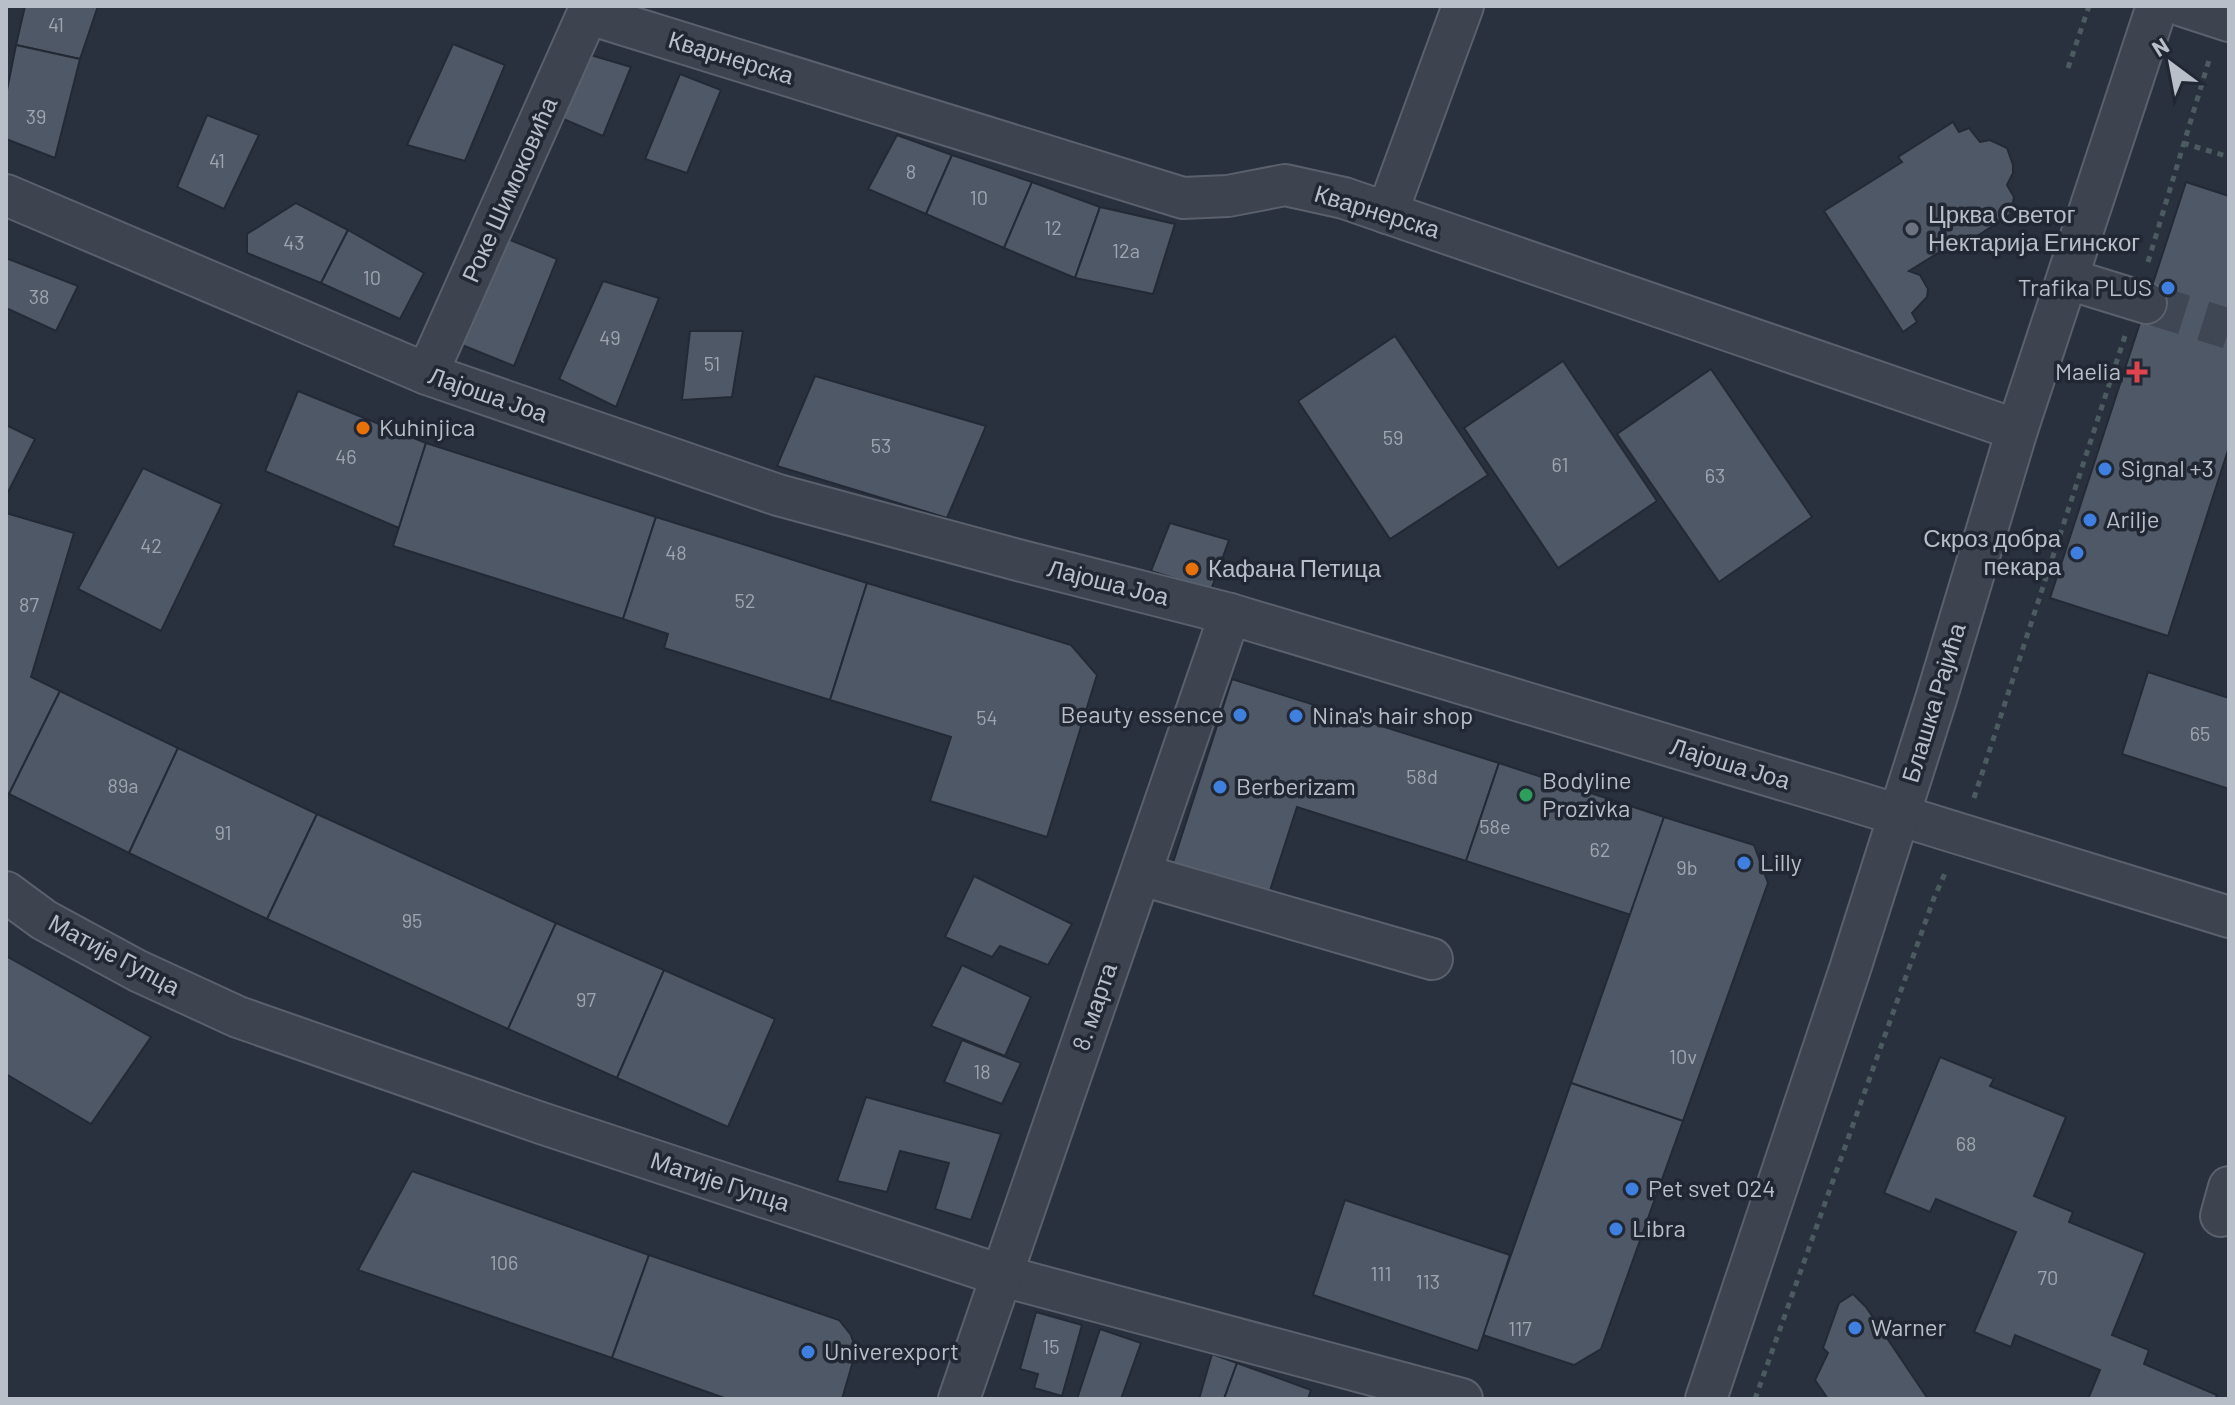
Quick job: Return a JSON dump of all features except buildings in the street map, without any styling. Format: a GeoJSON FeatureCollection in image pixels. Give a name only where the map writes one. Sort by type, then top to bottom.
{"type":"FeatureCollection","features":[{"type":"Feature","properties":{"kind":"street"},"geometry":{"type":"LineString","coordinates":[[1387,213],[1463,6]]}},
{"type":"Feature","properties":{"kind":"street","name":"Блашка Рајића"},"geometry":{"type":"LineString","coordinates":[[1706,1399],[1899,815],[2017,430],[2157,6]]}},
{"type":"Feature","properties":{"kind":"street"},"geometry":{"type":"LineString","coordinates":[[2183,6],[2225,20]]}},
{"type":"Feature","properties":{"kind":"street","name":"Кварнерска"},"geometry":{"type":"LineString","coordinates":[[590,10],[1183,198],[1228,196],[1285,185],[1344,198],[2017,430]]}},
{"type":"Feature","properties":{"kind":"street","name":"Роке Шимоковића"},"geometry":{"type":"LineString","coordinates":[[427,374],[590,10]]}},
{"type":"Feature","properties":{"kind":"street","name":"Лајоша Јоа"},"geometry":{"type":"LineString","coordinates":[[6,195],[427,374],[778,495],[1230,614],[2229,917]]}},
{"type":"Feature","properties":{"kind":"street"},"geometry":{"type":"LineString","coordinates":[[2068,279],[2142,302]]}},
{"type":"Feature","properties":{"kind":"street","name":"8. марта"},"geometry":{"type":"LineString","coordinates":[[959,1399],[1230,614]]}},
{"type":"Feature","properties":{"kind":"street"},"geometry":{"type":"LineString","coordinates":[[1142,875],[1432,959]]}},
{"type":"Feature","properties":{"kind":"street","name":"Матије Гупца"},"geometry":{"type":"LineString","coordinates":[[6,892],[44,920],[138,971],[238,1017],[541,1123],[1003,1276],[1462,1399]]}},
{"type":"Feature","properties":{"kind":"path"},"geometry":{"type":"LineString","coordinates":[[2068,68],[2089,6]]}},
{"type":"Feature","properties":{"kind":"path"},"geometry":{"type":"LineString","coordinates":[[1755,1399],[1934,898],[1963,835],[2142,302],[2183,143],[2225,20]]}},
{"type":"Feature","properties":{"kind":"path"},"geometry":{"type":"LineString","coordinates":[[2183,143],[2229,157]]}},
{"type":"Feature","properties":{"kind":"tunnel"},"geometry":{"type":"LineString","coordinates":[[2146,303],[2229,329]]}},
{"type":"Feature","properties":{"kind":"place","name":"Црква Светог Нектарија Егинског"},"geometry":{"type":"Point","coordinates":[1912,229]}},
{"type":"Feature","properties":{"kind":"place","name":"Trafika PLUS"},"geometry":{"type":"Point","coordinates":[2168,288]}},
{"type":"Feature","properties":{"kind":"place","name":"Maelia"},"geometry":{"type":"Point","coordinates":[2137,372]}},
{"type":"Feature","properties":{"kind":"place","name":"Kuhinjica"},"geometry":{"type":"Point","coordinates":[363,428]}},
{"type":"Feature","properties":{"kind":"place","name":"Signal +3"},"geometry":{"type":"Point","coordinates":[2105,469]}},
{"type":"Feature","properties":{"kind":"place","name":"Arilje"},"geometry":{"type":"Point","coordinates":[2090,520]}},
{"type":"Feature","properties":{"kind":"place","name":"Скроз добра пекара"},"geometry":{"type":"Point","coordinates":[2077,553]}},
{"type":"Feature","properties":{"kind":"place","name":"Кафана Петица"},"geometry":{"type":"Point","coordinates":[1192,569]}},
{"type":"Feature","properties":{"kind":"place","name":"Beauty essence"},"geometry":{"type":"Point","coordinates":[1240,715]}},
{"type":"Feature","properties":{"kind":"place","name":"Nina's hair shop"},"geometry":{"type":"Point","coordinates":[1296,716]}},
{"type":"Feature","properties":{"kind":"place","name":"Berberizam"},"geometry":{"type":"Point","coordinates":[1220,787]}},
{"type":"Feature","properties":{"kind":"place","name":"Bodyline Prozivka"},"geometry":{"type":"Point","coordinates":[1526,795]}},
{"type":"Feature","properties":{"kind":"place","name":"Lilly"},"geometry":{"type":"Point","coordinates":[1744,863]}},
{"type":"Feature","properties":{"kind":"place","name":"Pet svet 024"},"geometry":{"type":"Point","coordinates":[1632,1189]}},
{"type":"Feature","properties":{"kind":"place","name":"Libra"},"geometry":{"type":"Point","coordinates":[1616,1229]}},
{"type":"Feature","properties":{"kind":"place","name":"Warner"},"geometry":{"type":"Point","coordinates":[1855,1328]}},
{"type":"Feature","properties":{"kind":"place","name":"Univerexport"},"geometry":{"type":"Point","coordinates":[808,1352]}}]}
